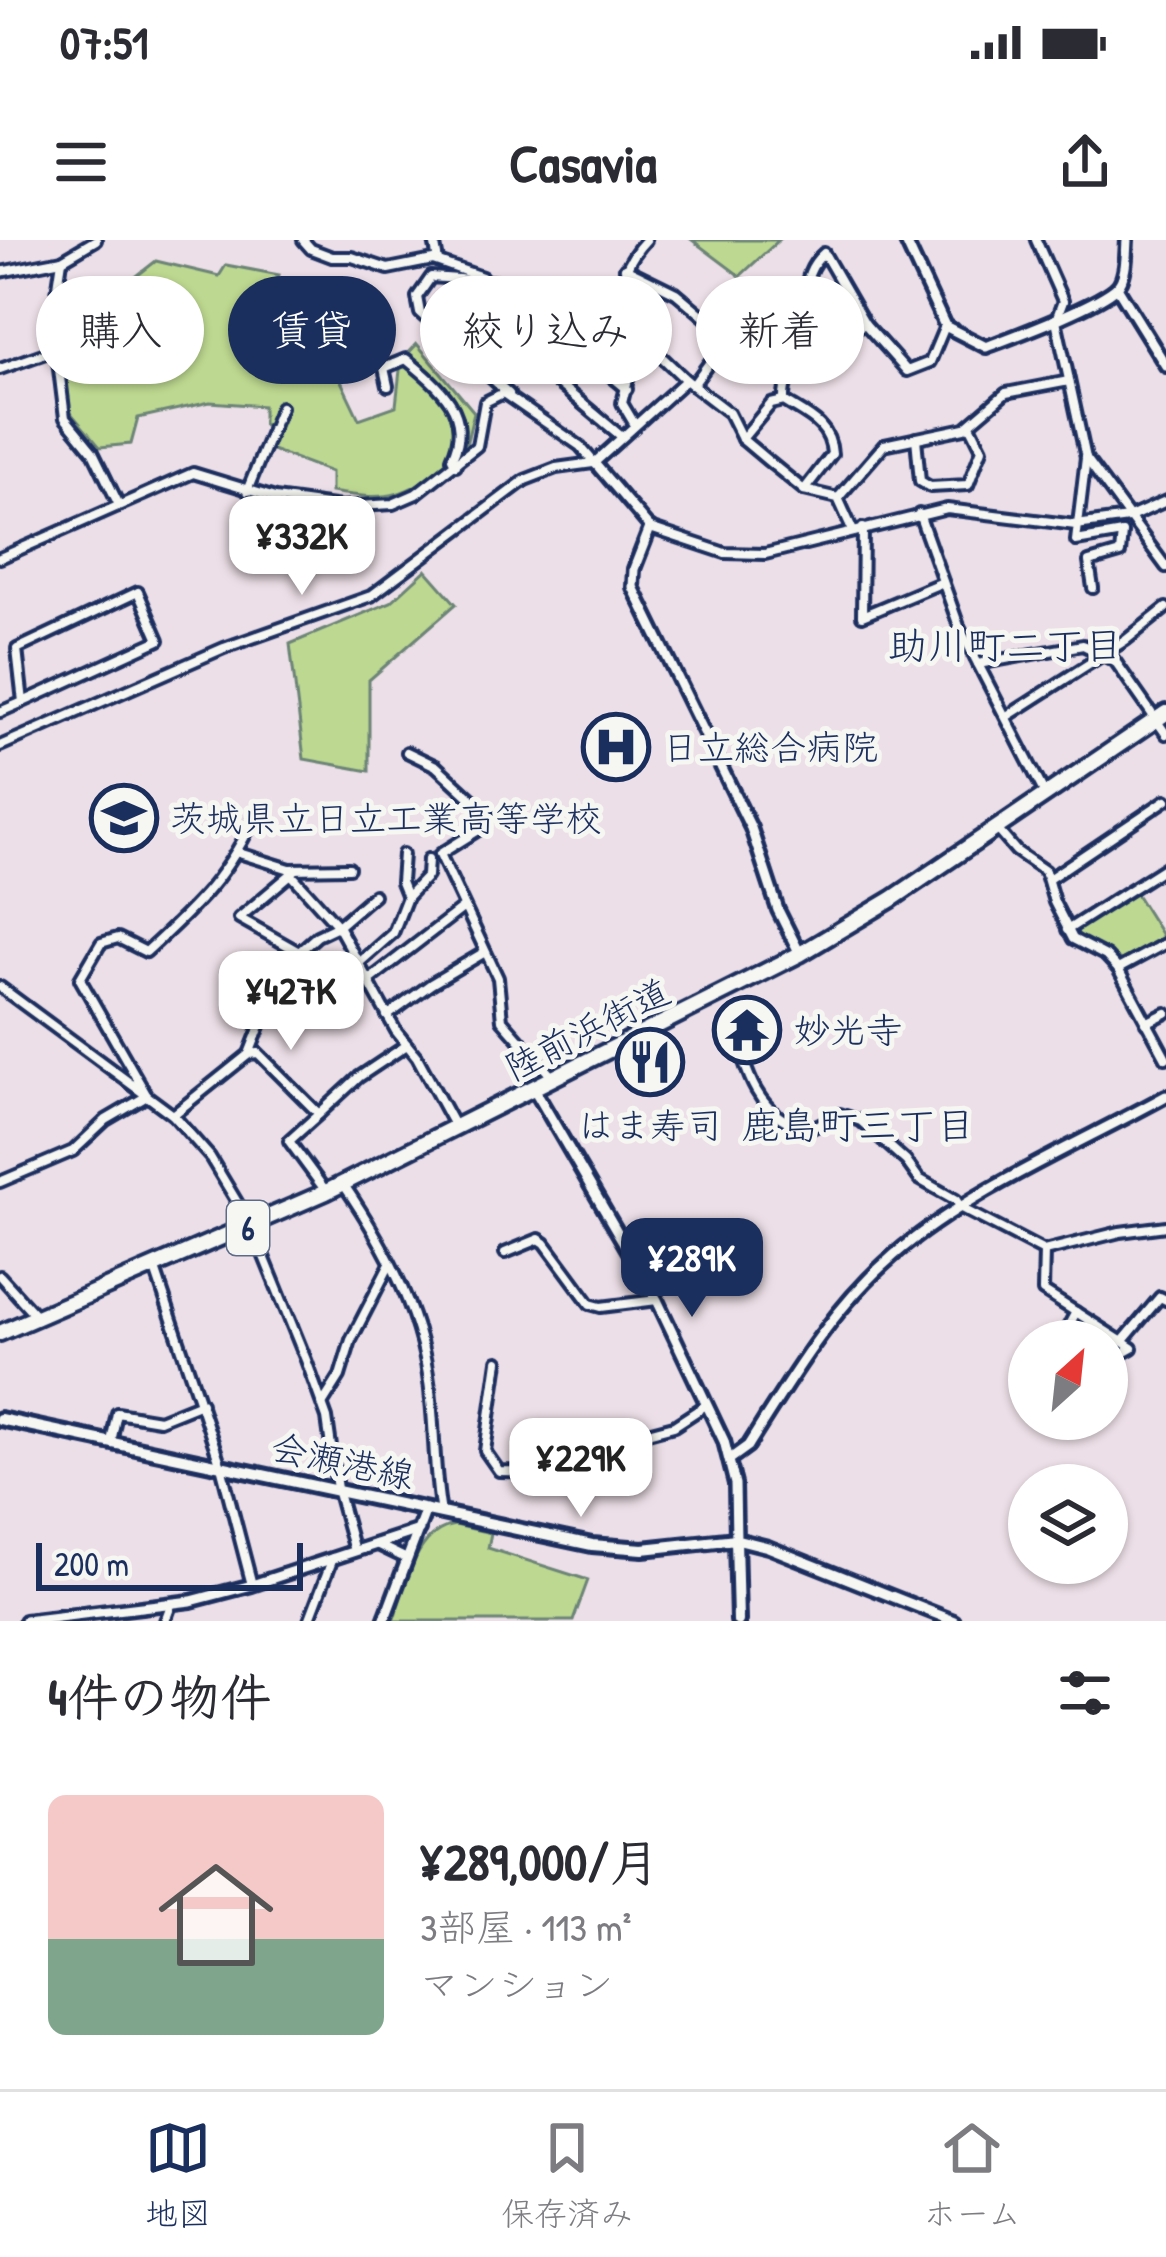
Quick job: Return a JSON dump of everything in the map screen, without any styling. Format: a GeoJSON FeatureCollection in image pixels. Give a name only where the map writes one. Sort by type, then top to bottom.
{"type":"FeatureCollection","features":[{"type":"Feature","properties":{"kind":"highway","name":"陸前浜街道"},"geometry":{"type":"LineString","coordinates":[[0,1334],[326,1192],[800,954],[997,830],[1161,716]]}},
{"type":"Feature","properties":{"kind":"main road","name":"会瀬港線"},"geometry":{"type":"LineString","coordinates":[[0,1419],[614,1549],[736,1539]]}},
{"type":"Feature","properties":{"kind":"main road"},"geometry":{"type":"LineString","coordinates":[[736,1539],[738,1621]]}},
{"type":"Feature","properties":{"kind":"street"},"geometry":{"type":"LineString","coordinates":[[0,272],[62,260],[96,240]]}},
{"type":"Feature","properties":{"kind":"street"},"geometry":{"type":"LineString","coordinates":[[303,240],[311,249],[388,269],[438,261],[477,276]]}},
{"type":"Feature","properties":{"kind":"street"},"geometry":{"type":"LineString","coordinates":[[434,240],[438,261]]}},
{"type":"Feature","properties":{"kind":"street"},"geometry":{"type":"LineString","coordinates":[[625,276],[630,256],[646,240]]}},
{"type":"Feature","properties":{"kind":"street"},"geometry":{"type":"LineString","coordinates":[[905,240],[945,326],[986,347],[1117,287],[1127,240]]}},
{"type":"Feature","properties":{"kind":"street"},"geometry":{"type":"LineString","coordinates":[[1036,240],[1063,301],[1057,318],[1086,458],[1076,541],[1122,533],[1120,553],[1090,562],[1093,588]]}},
{"type":"Feature","properties":{"kind":"street"},"geometry":{"type":"LineString","coordinates":[[807,276],[824,253],[837,276]]}},
{"type":"Feature","properties":{"kind":"street"},"geometry":{"type":"LineString","coordinates":[[60,276],[62,260]]}},
{"type":"Feature","properties":{"kind":"street"},"geometry":{"type":"LineString","coordinates":[[0,742],[224,648],[371,596],[525,480],[556,468],[594,463],[733,341],[676,293],[626,268]]}},
{"type":"Feature","properties":{"kind":"street"},"geometry":{"type":"LineString","coordinates":[[1117,287],[1166,366]]}},
{"type":"Feature","properties":{"kind":"street"},"geometry":{"type":"LineString","coordinates":[[784,401],[784,386],[808,350],[865,324],[907,371],[930,362],[945,326]]}},
{"type":"Feature","properties":{"kind":"street"},"geometry":{"type":"LineString","coordinates":[[0,369],[36,356]]}},
{"type":"Feature","properties":{"kind":"street"},"geometry":{"type":"LineString","coordinates":[[388,386],[384,368],[406,358],[455,408],[462,432],[452,458],[456,465]]}},
{"type":"Feature","properties":{"kind":"street"},"geometry":{"type":"LineString","coordinates":[[672,366],[729,413],[742,439],[804,490],[838,498],[858,530],[862,616],[943,582]]}},
{"type":"Feature","properties":{"kind":"street"},"geometry":{"type":"LineString","coordinates":[[838,498],[884,445],[970,425],[1006,394],[1069,381]]}},
{"type":"Feature","properties":{"kind":"street"},"geometry":{"type":"LineString","coordinates":[[61,384],[65,418],[93,452],[118,505]]}},
{"type":"Feature","properties":{"kind":"street"},"geometry":{"type":"LineString","coordinates":[[500,384],[574,441],[650,528],[739,555],[765,554],[919,514],[960,509],[1076,525],[1128,518],[1166,501]]}},
{"type":"Feature","properties":{"kind":"street"},"geometry":{"type":"LineString","coordinates":[[559,384],[622,437]]}},
{"type":"Feature","properties":{"kind":"street"},"geometry":{"type":"LineString","coordinates":[[621,384],[627,389]]}},
{"type":"Feature","properties":{"kind":"street"},"geometry":{"type":"LineString","coordinates":[[628,384],[622,404],[635,425]]}},
{"type":"Feature","properties":{"kind":"street"},"geometry":{"type":"LineString","coordinates":[[0,558],[193,473],[275,498],[368,508],[393,504],[416,494],[477,446],[485,403],[495,395],[510,395]]}},
{"type":"Feature","properties":{"kind":"street"},"geometry":{"type":"LineString","coordinates":[[742,439],[771,404],[784,401],[824,427],[832,454],[804,490]]}},
{"type":"Feature","properties":{"kind":"street"},"geometry":{"type":"LineString","coordinates":[[248,490],[281,407]]}},
{"type":"Feature","properties":{"kind":"street"},"geometry":{"type":"LineString","coordinates":[[916,438],[920,482],[930,487],[968,485],[982,449],[970,425]]}},
{"type":"Feature","properties":{"kind":"street"},"geometry":{"type":"LineString","coordinates":[[1086,458],[1166,567]]}},
{"type":"Feature","properties":{"kind":"street"},"geometry":{"type":"LineString","coordinates":[[919,514],[960,629],[1046,796]]}},
{"type":"Feature","properties":{"kind":"street"},"geometry":{"type":"LineString","coordinates":[[650,528],[634,569],[633,587],[752,828],[778,910],[800,954]]}},
{"type":"Feature","properties":{"kind":"street"},"geometry":{"type":"LineString","coordinates":[[0,712],[23,702],[159,640],[138,592],[17,649],[23,702]]}},
{"type":"Feature","properties":{"kind":"street"},"geometry":{"type":"LineString","coordinates":[[1006,717],[1105,654],[1166,608]]}},
{"type":"Feature","properties":{"kind":"street"},"geometry":{"type":"LineString","coordinates":[[978,664],[1083,645],[1115,661],[1161,716],[1166,734]]}},
{"type":"Feature","properties":{"kind":"street"},"geometry":{"type":"LineString","coordinates":[[407,752],[436,766],[487,813],[480,830],[440,854],[498,978],[502,1020],[554,1079]]}},
{"type":"Feature","properties":{"kind":"street"},"geometry":{"type":"LineString","coordinates":[[1050,878],[1166,800]]}},
{"type":"Feature","properties":{"kind":"street"},"geometry":{"type":"LineString","coordinates":[[147,1096],[80,979],[101,944],[118,938],[146,952],[207,896],[239,853],[259,808]]}},
{"type":"Feature","properties":{"kind":"street"},"geometry":{"type":"LineString","coordinates":[[997,830],[1050,878],[1073,939],[1106,956],[1118,969],[1166,1058]]}},
{"type":"Feature","properties":{"kind":"street"},"geometry":{"type":"LineString","coordinates":[[239,853],[293,871],[349,868]]}},
{"type":"Feature","properties":{"kind":"street"},"geometry":{"type":"LineString","coordinates":[[403,854],[401,882],[407,897]]}},
{"type":"Feature","properties":{"kind":"street"},"geometry":{"type":"LineString","coordinates":[[359,963],[393,933],[407,897],[427,876],[428,859]]}},
{"type":"Feature","properties":{"kind":"street"},"geometry":{"type":"LineString","coordinates":[[1067,930],[1166,867]]}},
{"type":"Feature","properties":{"kind":"street"},"geometry":{"type":"LineString","coordinates":[[293,871],[338,926],[455,1128]]}},
{"type":"Feature","properties":{"kind":"street"},"geometry":{"type":"LineString","coordinates":[[293,871],[239,918],[299,952]]}},
{"type":"Feature","properties":{"kind":"street"},"geometry":{"type":"LineString","coordinates":[[173,1115],[249,1054],[262,1022],[278,1004],[299,952],[374,896]]}},
{"type":"Feature","properties":{"kind":"street"},"geometry":{"type":"LineString","coordinates":[[368,981],[464,907]]}},
{"type":"Feature","properties":{"kind":"street"},"geometry":{"type":"LineString","coordinates":[[1118,969],[1166,943]]}},
{"type":"Feature","properties":{"kind":"street"},"geometry":{"type":"LineString","coordinates":[[387,1016],[485,952]]}},
{"type":"Feature","properties":{"kind":"street"},"geometry":{"type":"LineString","coordinates":[[0,987],[173,1115],[210,1156],[252,1227],[322,1404],[337,1490],[354,1551]]}},
{"type":"Feature","properties":{"kind":"street"},"geometry":{"type":"LineString","coordinates":[[1146,1023],[1166,1012]]}},
{"type":"Feature","properties":{"kind":"street"},"geometry":{"type":"LineString","coordinates":[[734,1022],[747,1073],[763,1104],[784,1120],[802,1127],[840,1114],[861,1121],[919,1179],[956,1200],[961,1208],[1044,1251],[1166,1226]]}},
{"type":"Feature","properties":{"kind":"street"},"geometry":{"type":"LineString","coordinates":[[326,1192],[289,1141],[358,1077],[407,1046]]}},
{"type":"Feature","properties":{"kind":"street"},"geometry":{"type":"LineString","coordinates":[[249,1054],[258,1053],[268,1061],[319,1114]]}},
{"type":"Feature","properties":{"kind":"street"},"geometry":{"type":"LineString","coordinates":[[534,1089],[657,1300],[706,1405],[730,1459],[736,1539],[768,1547],[954,1621]]}},
{"type":"Feature","properties":{"kind":"street"},"geometry":{"type":"LineString","coordinates":[[0,1182],[73,1150],[106,1120],[147,1096]]}},
{"type":"Feature","properties":{"kind":"street"},"geometry":{"type":"LineString","coordinates":[[730,1459],[748,1446],[843,1307],[892,1256],[961,1208],[1166,1096]]}},
{"type":"Feature","properties":{"kind":"street"},"geometry":{"type":"LineString","coordinates":[[343,1183],[414,1309],[431,1400],[441,1513]]}},
{"type":"Feature","properties":{"kind":"street"},"geometry":{"type":"LineString","coordinates":[[505,1252],[539,1239],[590,1304],[601,1307],[657,1300]]}},
{"type":"Feature","properties":{"kind":"street"},"geometry":{"type":"LineString","coordinates":[[1044,1251],[1043,1291],[1088,1320]]}},
{"type":"Feature","properties":{"kind":"street"},"geometry":{"type":"LineString","coordinates":[[322,1404],[340,1376],[351,1340],[390,1264]]}},
{"type":"Feature","properties":{"kind":"street"},"geometry":{"type":"LineString","coordinates":[[155,1269],[201,1403],[252,1585]]}},
{"type":"Feature","properties":{"kind":"street"},"geometry":{"type":"LineString","coordinates":[[0,1276],[38,1318]]}},
{"type":"Feature","properties":{"kind":"street"},"geometry":{"type":"LineString","coordinates":[[1128,1335],[1160,1297],[1166,1300]]}},
{"type":"Feature","properties":{"kind":"street"},"geometry":{"type":"LineString","coordinates":[[1072,1320],[1076,1312]]}},
{"type":"Feature","properties":{"kind":"street"},"geometry":{"type":"LineString","coordinates":[[498,1361],[485,1451],[499,1471],[562,1472],[621,1440],[674,1426],[706,1405]]}},
{"type":"Feature","properties":{"kind":"street"},"geometry":{"type":"LineString","coordinates":[[111,1442],[117,1413],[160,1420],[201,1403]]}},
{"type":"Feature","properties":{"kind":"street"},"geometry":{"type":"LineString","coordinates":[[384,1621],[426,1509]]}},
{"type":"Feature","properties":{"kind":"street"},"geometry":{"type":"LineString","coordinates":[[25,1621],[86,1618],[171,1605],[252,1585],[419,1530]]}},
{"type":"Feature","properties":{"kind":"street"},"geometry":{"type":"LineString","coordinates":[[376,1544],[407,1559]]}},
{"type":"Feature","properties":{"kind":"street"},"geometry":{"type":"LineString","coordinates":[[309,1621],[333,1558]]}},
{"type":"Feature","properties":{"kind":"street"},"geometry":{"type":"LineString","coordinates":[[165,1621],[171,1605]]}},
{"type":"Feature","properties":{"kind":"green space"},"geometry":{"type":"Polygon","coordinates":[[[692,240],[779,240],[740,276],[692,240]]]}},
{"type":"Feature","properties":{"kind":"green space"},"geometry":{"type":"Polygon","coordinates":[[[156,261],[219,276],[226,265],[279,275],[228,276],[228,384],[342,384],[359,419],[396,406],[401,361],[417,344],[420,384],[451,384],[474,412],[464,453],[403,492],[374,496],[331,492],[331,472],[261,446],[269,427],[263,424],[263,406],[210,402],[138,418],[131,444],[100,447],[70,412],[66,384],[204,384],[204,276],[137,276],[156,261]]]}},
{"type":"Feature","properties":{"kind":"green space"},"geometry":{"type":"Polygon","coordinates":[[[426,570],[456,604],[369,680],[369,771],[304,759],[290,644],[391,602],[426,570]]]}},
{"type":"Feature","properties":{"kind":"green space"},"geometry":{"type":"Polygon","coordinates":[[[1136,894],[1163,937],[1121,960],[1080,937],[1075,929],[1136,894]]]}},
{"type":"Feature","properties":{"kind":"green space"},"geometry":{"type":"Polygon","coordinates":[[[455,1525],[491,1533],[488,1548],[588,1580],[573,1621],[393,1621],[421,1549],[441,1529],[455,1525]]]}},
{"type":"Feature","properties":{"kind":"place","name":"日立総合病院"},"geometry":{"type":"Point","coordinates":[616,747]}},
{"type":"Feature","properties":{"kind":"place","name":"茨城県立日立工業高等学校"},"geometry":{"type":"Point","coordinates":[124,818]}},
{"type":"Feature","properties":{"kind":"place","name":"妙光寺"},"geometry":{"type":"Point","coordinates":[747,1030]}},
{"type":"Feature","properties":{"kind":"place","name":"はま寿司"},"geometry":{"type":"Point","coordinates":[650,1062]}},
{"type":"Feature","properties":{"kind":"district","name":"助川町二丁目"},"geometry":{"type":"Point","coordinates":[1006,645]}},
{"type":"Feature","properties":{"kind":"district","name":"鹿島町三丁目"},"geometry":{"type":"Point","coordinates":[858,1125]}}]}
